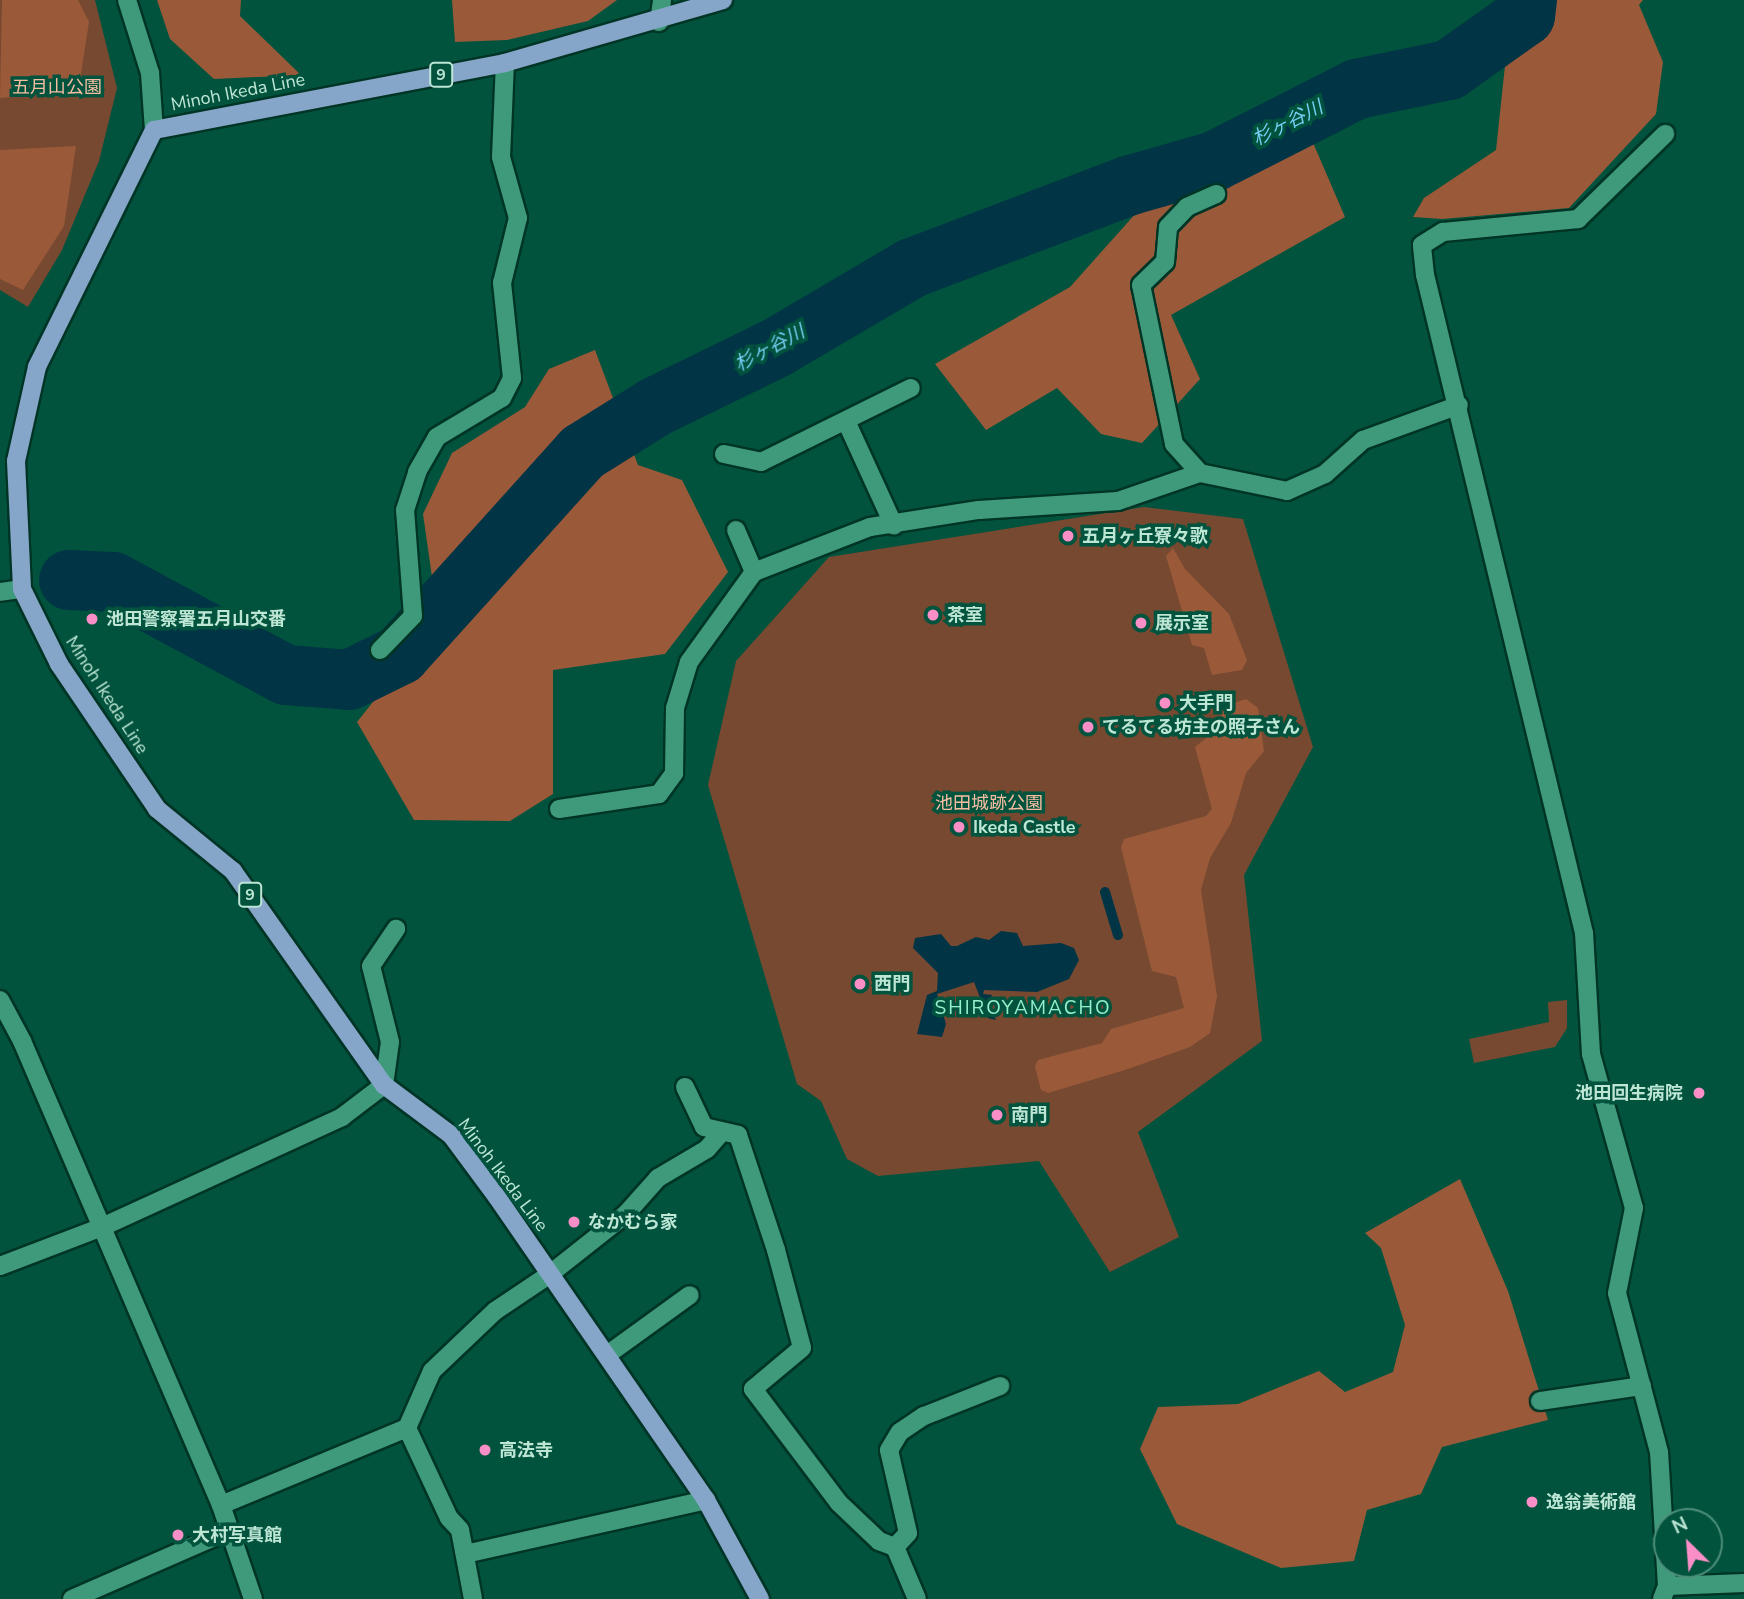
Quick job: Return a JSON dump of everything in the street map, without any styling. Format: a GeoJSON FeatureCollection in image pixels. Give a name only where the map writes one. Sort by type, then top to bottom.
{"type":"FeatureCollection","features":[{"type":"Feature","properties":{"kind":"main road","name":"Minoh Ikeda Line"},"geometry":{"type":"LineString","coordinates":[[723,0],[659,22],[505,63],[154,130],[37,367],[16,461],[22,589],[59,664],[156,809],[233,871],[384,1086],[451,1135],[706,1500],[760,1599]]}},
{"type":"Feature","properties":{"kind":"street"},"geometry":{"type":"LineString","coordinates":[[127,0],[150,73],[154,130]]}},
{"type":"Feature","properties":{"kind":"street"},"geometry":{"type":"LineString","coordinates":[[659,22],[662,0]]}},
{"type":"Feature","properties":{"kind":"street"},"geometry":{"type":"LineString","coordinates":[[380,650],[413,616],[405,510],[417,472],[438,437],[502,398],[512,378],[502,283],[518,218],[501,157],[505,63]]}},
{"type":"Feature","properties":{"kind":"street"},"geometry":{"type":"LineString","coordinates":[[1665,134],[1578,219],[1443,232],[1422,245],[1425,275],[1459,405],[1584,933],[1591,1055],[1634,1208],[1617,1293],[1659,1452],[1664,1592],[1744,1583]]}},
{"type":"Feature","properties":{"kind":"street"},"geometry":{"type":"LineString","coordinates":[[1200,472],[1174,444],[1141,285],[1165,262],[1168,227],[1187,206],[1216,194]]}},
{"type":"Feature","properties":{"kind":"street"},"geometry":{"type":"LineString","coordinates":[[724,454],[761,462],[911,388]]}},
{"type":"Feature","properties":{"kind":"street"},"geometry":{"type":"LineString","coordinates":[[559,809],[659,794],[674,773],[676,708],[689,662],[754,572],[870,527],[894,526],[979,510],[1118,501],[1200,472],[1287,491],[1325,474],[1363,440],[1459,405]]}},
{"type":"Feature","properties":{"kind":"street"},"geometry":{"type":"LineString","coordinates":[[846,421],[894,526]]}},
{"type":"Feature","properties":{"kind":"street"},"geometry":{"type":"LineString","coordinates":[[736,530],[754,572]]}},
{"type":"Feature","properties":{"kind":"street"},"geometry":{"type":"LineString","coordinates":[[0,592],[22,589]]}},
{"type":"Feature","properties":{"kind":"street"},"geometry":{"type":"LineString","coordinates":[[0,1266],[102,1227],[342,1117],[384,1086],[390,1042],[371,967],[396,929]]}},
{"type":"Feature","properties":{"kind":"street"},"geometry":{"type":"LineString","coordinates":[[0,1000],[102,1227],[221,1505],[253,1599]]}},
{"type":"Feature","properties":{"kind":"street"},"geometry":{"type":"LineString","coordinates":[[685,1087],[704,1127],[738,1135],[776,1250],[802,1348],[753,1389],[839,1503],[879,1541],[895,1547],[917,1599]]}},
{"type":"Feature","properties":{"kind":"street"},"geometry":{"type":"LineString","coordinates":[[221,1505],[407,1428],[432,1371],[495,1311],[550,1274],[626,1214],[658,1178],[707,1149],[721,1133]]}},
{"type":"Feature","properties":{"kind":"street"},"geometry":{"type":"LineString","coordinates":[[607,1355],[690,1295]]}},
{"type":"Feature","properties":{"kind":"street"},"geometry":{"type":"LineString","coordinates":[[895,1547],[908,1533],[888,1450],[900,1432],[924,1416],[1000,1386]]}},
{"type":"Feature","properties":{"kind":"street"},"geometry":{"type":"LineString","coordinates":[[1540,1401],[1642,1386]]}},
{"type":"Feature","properties":{"kind":"street"},"geometry":{"type":"LineString","coordinates":[[407,1428],[449,1518],[460,1530],[473,1599]]}},
{"type":"Feature","properties":{"kind":"street"},"geometry":{"type":"LineString","coordinates":[[465,1554],[706,1500]]}},
{"type":"Feature","properties":{"kind":"street"},"geometry":{"type":"LineString","coordinates":[[72,1599],[230,1530]]}},
{"type":"Feature","properties":{"kind":"green space","name":"五月山公園"},"geometry":{"type":"Polygon","coordinates":[[[0,0],[95,0],[117,88],[99,161],[62,250],[28,307],[0,290],[0,0]]]}},
{"type":"Feature","properties":{"kind":"green space"},"geometry":{"type":"Polygon","coordinates":[[[2,0],[78,0],[89,22],[78,92],[0,98],[2,0]]]}},
{"type":"Feature","properties":{"kind":"green space"},"geometry":{"type":"Polygon","coordinates":[[[157,0],[241,0],[240,16],[301,75],[214,79],[170,39],[157,0]]]}},
{"type":"Feature","properties":{"kind":"green space"},"geometry":{"type":"Polygon","coordinates":[[[452,0],[617,0],[588,21],[507,40],[455,42],[452,0]]]}},
{"type":"Feature","properties":{"kind":"green space"},"geometry":{"type":"Polygon","coordinates":[[[1512,0],[1643,0],[1639,5],[1663,62],[1656,114],[1569,208],[1442,219],[1413,217],[1424,198],[1496,150],[1512,0]]]}},
{"type":"Feature","properties":{"kind":"green space"},"geometry":{"type":"Polygon","coordinates":[[[1311,138],[1345,217],[1171,315],[1200,379],[1142,443],[1101,434],[1057,388],[986,430],[935,364],[1070,287],[1137,212],[1311,138]]]}},
{"type":"Feature","properties":{"kind":"green space"},"geometry":{"type":"Polygon","coordinates":[[[76,146],[64,226],[23,290],[0,279],[0,150],[76,146]]]}},
{"type":"Feature","properties":{"kind":"green space"},"geometry":{"type":"Polygon","coordinates":[[[595,350],[638,465],[682,480],[728,572],[665,654],[553,670],[553,794],[510,821],[414,820],[357,722],[404,663],[433,584],[423,514],[452,453],[525,407],[549,369],[595,350]]]}},
{"type":"Feature","properties":{"kind":"green space","name":"池田城跡公園"},"geometry":{"type":"Polygon","coordinates":[[[1144,507],[1243,519],[1313,747],[1244,875],[1262,1041],[1138,1132],[1179,1237],[1110,1272],[1039,1161],[878,1176],[847,1159],[821,1101],[797,1084],[708,785],[736,661],[829,557],[1144,507]]]}},
{"type":"Feature","properties":{"kind":"green space"},"geometry":{"type":"Polygon","coordinates":[[[1173,548],[1185,569],[1229,614],[1247,660],[1242,670],[1212,675],[1204,648],[1192,645],[1166,556],[1173,548]]]}},
{"type":"Feature","properties":{"kind":"green space"},"geometry":{"type":"Polygon","coordinates":[[[1246,699],[1258,708],[1264,751],[1246,773],[1231,823],[1210,858],[1201,890],[1217,996],[1210,1033],[1190,1047],[1125,1070],[1048,1093],[1041,1090],[1035,1066],[1038,1060],[1102,1043],[1111,1029],[1184,1008],[1176,977],[1152,971],[1121,847],[1124,839],[1206,816],[1212,809],[1195,747],[1215,731],[1225,706],[1246,699]]]}},
{"type":"Feature","properties":{"kind":"green space"},"geometry":{"type":"Polygon","coordinates":[[[1567,1000],[1567,1028],[1555,1047],[1474,1063],[1469,1039],[1549,1022],[1548,1002],[1567,1000]]]}},
{"type":"Feature","properties":{"kind":"green space"},"geometry":{"type":"Polygon","coordinates":[[[1460,1179],[1508,1291],[1548,1420],[1442,1447],[1421,1494],[1367,1510],[1354,1561],[1281,1568],[1177,1524],[1140,1449],[1158,1407],[1238,1404],[1319,1371],[1345,1392],[1393,1372],[1405,1325],[1381,1248],[1365,1233],[1460,1179]]]}},
{"type":"Feature","properties":{"kind":"water"},"geometry":{"type":"Polygon","coordinates":[[[1001,931],[1017,933],[1023,946],[1061,943],[1074,948],[1079,960],[1069,979],[1037,992],[984,990],[983,994],[992,995],[988,1004],[996,1020],[988,1018],[974,982],[937,994],[946,1024],[942,1037],[917,1034],[927,995],[937,991],[938,973],[913,948],[915,938],[941,934],[951,946],[957,946],[976,937],[989,940],[1001,931]]]}},
{"type":"Feature","properties":{"kind":"waterway","name":"杉ヶ谷川"},"geometry":{"type":"LineString","coordinates":[[69,580],[113,582],[286,675],[349,680],[400,655],[583,452],[655,407],[776,348],[912,268],[1131,185],[1215,161],[1357,89],[1449,70],[1525,16],[1527,0]]}},
{"type":"Feature","properties":{"kind":"waterway"},"geometry":{"type":"LineString","coordinates":[[1105,892],[1118,935]]}},
{"type":"Feature","properties":{"kind":"place","name":"五月ヶ丘寮々歌"},"geometry":{"type":"Point","coordinates":[1068,536]}},
{"type":"Feature","properties":{"kind":"place","name":"茶室"},"geometry":{"type":"Point","coordinates":[933,615]}},
{"type":"Feature","properties":{"kind":"place","name":"池田警察署五月山交番"},"geometry":{"type":"Point","coordinates":[92,619]}},
{"type":"Feature","properties":{"kind":"place","name":"展示室"},"geometry":{"type":"Point","coordinates":[1141,623]}},
{"type":"Feature","properties":{"kind":"place","name":"大手門"},"geometry":{"type":"Point","coordinates":[1165,703]}},
{"type":"Feature","properties":{"kind":"place","name":"てるてる坊主の照子さん"},"geometry":{"type":"Point","coordinates":[1088,727]}},
{"type":"Feature","properties":{"kind":"place","name":"Ikeda Castle"},"geometry":{"type":"Point","coordinates":[959,827]}},
{"type":"Feature","properties":{"kind":"place","name":"西門"},"geometry":{"type":"Point","coordinates":[860,984]}},
{"type":"Feature","properties":{"kind":"place","name":"池田回生病院"},"geometry":{"type":"Point","coordinates":[1699,1093]}},
{"type":"Feature","properties":{"kind":"place","name":"南門"},"geometry":{"type":"Point","coordinates":[997,1115]}},
{"type":"Feature","properties":{"kind":"place","name":"なかむら家"},"geometry":{"type":"Point","coordinates":[574,1222]}},
{"type":"Feature","properties":{"kind":"place","name":"高法寺"},"geometry":{"type":"Point","coordinates":[485,1450]}},
{"type":"Feature","properties":{"kind":"place","name":"逸翁美術館"},"geometry":{"type":"Point","coordinates":[1532,1502]}},
{"type":"Feature","properties":{"kind":"place","name":"大村写真館"},"geometry":{"type":"Point","coordinates":[178,1535]}},
{"type":"Feature","properties":{"kind":"district","name":"SHIROYAMACHO"},"geometry":{"type":"Point","coordinates":[1023,1009]}}]}
